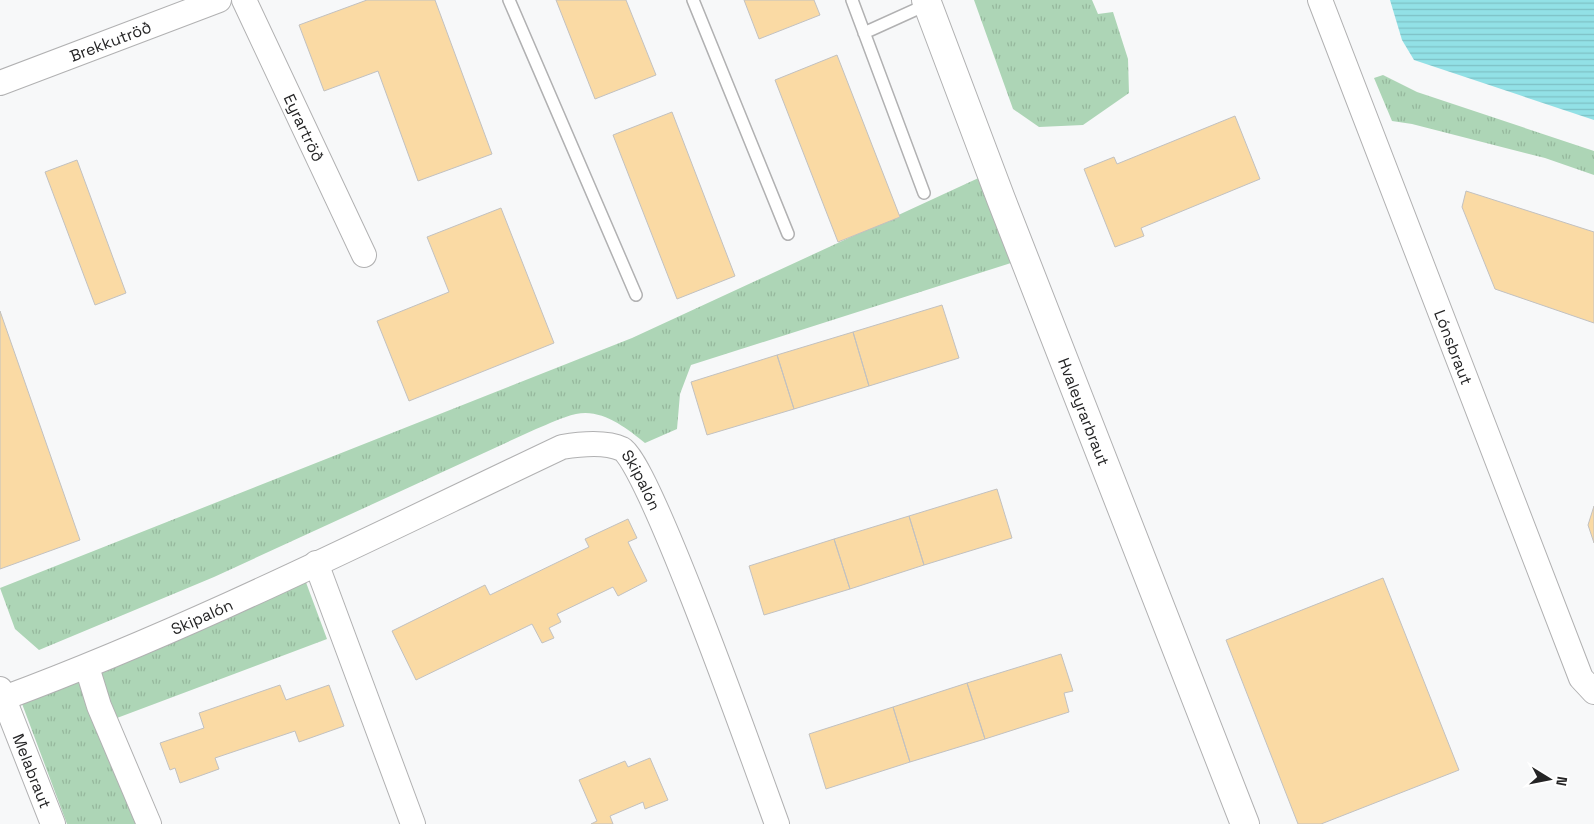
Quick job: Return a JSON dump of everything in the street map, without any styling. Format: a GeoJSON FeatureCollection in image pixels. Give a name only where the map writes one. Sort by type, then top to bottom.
{"type":"FeatureCollection","features":[{"type":"Feature","properties":{"kind":"street","name":"Brekkutröð"},"geometry":{"type":"LineString","coordinates":[[0,83],[219,0]]}},
{"type":"Feature","properties":{"kind":"street","name":"Eyrartröð"},"geometry":{"type":"LineString","coordinates":[[244,0],[364,256]]}},
{"type":"Feature","properties":{"kind":"street","name":"Lónsbraut"},"geometry":{"type":"LineString","coordinates":[[1320,0],[1581,678],[1594,692]]}},
{"type":"Feature","properties":{"kind":"street","name":"Hvaleyrarbraut"},"geometry":{"type":"LineString","coordinates":[[927,2],[1004,208],[1245,824]]}},
{"type":"Feature","properties":{"kind":"street","name":"Skipalón"},"geometry":{"type":"LineString","coordinates":[[2,693],[87,667],[316,563],[562,447],[583,444],[601,445],[622,450],[633,459],[663,526],[711,646],[777,824]]}},
{"type":"Feature","properties":{"kind":"street"},"geometry":{"type":"LineString","coordinates":[[316,563],[413,824]]}},
{"type":"Feature","properties":{"kind":"street"},"geometry":{"type":"LineString","coordinates":[[87,667],[99,706],[149,824]]}},
{"type":"Feature","properties":{"kind":"street","name":"Melabraut"},"geometry":{"type":"LineString","coordinates":[[2,693],[53,824]]}},
{"type":"Feature","properties":{"kind":"lane"},"geometry":{"type":"LineString","coordinates":[[509,0],[636,295]]}},
{"type":"Feature","properties":{"kind":"lane"},"geometry":{"type":"LineString","coordinates":[[693,0],[788,234]]}},
{"type":"Feature","properties":{"kind":"lane"},"geometry":{"type":"LineString","coordinates":[[852,0],[924,193]]}},
{"type":"Feature","properties":{"kind":"lane"},"geometry":{"type":"LineString","coordinates":[[864,33],[927,2]]}},
{"type":"Feature","properties":{"kind":"green space"},"geometry":{"type":"Polygon","coordinates":[[[974,0],[1092,0],[1098,14],[1113,12],[1128,59],[1129,93],[1083,125],[1039,127],[1013,109],[974,0]]]}},
{"type":"Feature","properties":{"kind":"green space"},"geometry":{"type":"Polygon","coordinates":[[[1383,75],[1417,92],[1594,151],[1594,175],[1545,158],[1412,124],[1392,121],[1374,78],[1383,75]]]}},
{"type":"Feature","properties":{"kind":"green space"},"geometry":{"type":"Polygon","coordinates":[[[998,169],[1027,258],[691,365],[680,394],[677,429],[645,443],[630,431],[604,417],[585,413],[571,415],[536,429],[214,577],[39,650],[15,629],[0,588],[632,338],[998,169]]]}},
{"type":"Feature","properties":{"kind":"green space"},"geometry":{"type":"Polygon","coordinates":[[[304,577],[327,639],[101,724],[138,824],[67,824],[15,685],[304,577]]]}},
{"type":"Feature","properties":{"kind":"water"},"geometry":{"type":"Polygon","coordinates":[[[1390,0],[1594,0],[1594,120],[1414,60],[1402,40],[1390,0]]]}},
{"type":"Feature","properties":{"kind":"building"},"geometry":{"type":"Polygon","coordinates":[[[367,0],[435,0],[492,154],[418,181],[378,71],[324,91],[299,25],[367,0]]]}},
{"type":"Feature","properties":{"kind":"building"},"geometry":{"type":"Polygon","coordinates":[[[556,0],[626,0],[656,75],[595,99],[556,0]]]}},
{"type":"Feature","properties":{"kind":"building"},"geometry":{"type":"Polygon","coordinates":[[[744,0],[814,0],[820,15],[759,39],[744,0]]]}},
{"type":"Feature","properties":{"kind":"building"},"geometry":{"type":"Polygon","coordinates":[[[837,55],[900,217],[838,242],[775,80],[837,55]]]}},
{"type":"Feature","properties":{"kind":"building"},"geometry":{"type":"Polygon","coordinates":[[[672,112],[735,276],[677,299],[613,135],[672,112]]]}},
{"type":"Feature","properties":{"kind":"building"},"geometry":{"type":"Polygon","coordinates":[[[1235,116],[1260,179],[1141,228],[1144,236],[1115,247],[1084,169],[1114,157],[1117,164],[1235,116]]]}},
{"type":"Feature","properties":{"kind":"building"},"geometry":{"type":"Polygon","coordinates":[[[77,160],[126,293],[95,305],[45,172],[77,160]]]}},
{"type":"Feature","properties":{"kind":"building"},"geometry":{"type":"Polygon","coordinates":[[[1466,191],[1594,232],[1594,323],[1495,289],[1462,207],[1466,191]]]}},
{"type":"Feature","properties":{"kind":"building"},"geometry":{"type":"Polygon","coordinates":[[[501,208],[554,343],[409,401],[377,321],[449,292],[427,237],[501,208]]]}},
{"type":"Feature","properties":{"kind":"building"},"geometry":{"type":"Polygon","coordinates":[[[942,305],[959,358],[869,386],[853,332],[942,305]]]}},
{"type":"Feature","properties":{"kind":"building"},"geometry":{"type":"Polygon","coordinates":[[[0,311],[80,540],[0,569],[0,311]]]}},
{"type":"Feature","properties":{"kind":"building"},"geometry":{"type":"Polygon","coordinates":[[[853,332],[869,386],[794,409],[777,355],[853,332]]]}},
{"type":"Feature","properties":{"kind":"building"},"geometry":{"type":"Polygon","coordinates":[[[777,355],[794,409],[707,435],[691,382],[777,355]]]}},
{"type":"Feature","properties":{"kind":"building"},"geometry":{"type":"Polygon","coordinates":[[[997,489],[1012,538],[924,565],[909,516],[997,489]]]}},
{"type":"Feature","properties":{"kind":"building"},"geometry":{"type":"Polygon","coordinates":[[[1594,506],[1594,543],[1588,525],[1594,506]]]}},
{"type":"Feature","properties":{"kind":"building"},"geometry":{"type":"Polygon","coordinates":[[[909,516],[924,565],[850,589],[834,539],[909,516]]]}},
{"type":"Feature","properties":{"kind":"building"},"geometry":{"type":"Polygon","coordinates":[[[628,519],[637,538],[628,542],[647,581],[618,596],[613,587],[557,614],[561,622],[549,628],[554,638],[542,643],[532,624],[416,680],[392,631],[485,585],[490,595],[589,547],[585,539],[628,519]]]}},
{"type":"Feature","properties":{"kind":"building"},"geometry":{"type":"Polygon","coordinates":[[[834,539],[850,589],[764,615],[749,566],[834,539]]]}},
{"type":"Feature","properties":{"kind":"building"},"geometry":{"type":"Polygon","coordinates":[[[1383,578],[1459,770],[1321,824],[1298,824],[1226,640],[1383,578]]]}},
{"type":"Feature","properties":{"kind":"building"},"geometry":{"type":"Polygon","coordinates":[[[1061,654],[1073,691],[1064,693],[1069,712],[985,739],[967,683],[1061,654]]]}},
{"type":"Feature","properties":{"kind":"building"},"geometry":{"type":"Polygon","coordinates":[[[967,683],[985,739],[910,762],[893,707],[967,683]]]}},
{"type":"Feature","properties":{"kind":"building"},"geometry":{"type":"Polygon","coordinates":[[[280,685],[286,700],[329,685],[344,726],[299,742],[295,731],[215,758],[219,769],[180,783],[175,768],[170,770],[160,743],[204,728],[199,713],[280,685]]]}},
{"type":"Feature","properties":{"kind":"building"},"geometry":{"type":"Polygon","coordinates":[[[893,707],[910,762],[826,789],[809,734],[893,707]]]}},
{"type":"Feature","properties":{"kind":"building"},"geometry":{"type":"Polygon","coordinates":[[[650,758],[668,800],[645,809],[643,802],[610,816],[613,824],[591,824],[597,821],[579,780],[625,761],[628,767],[650,758]]]}}]}
